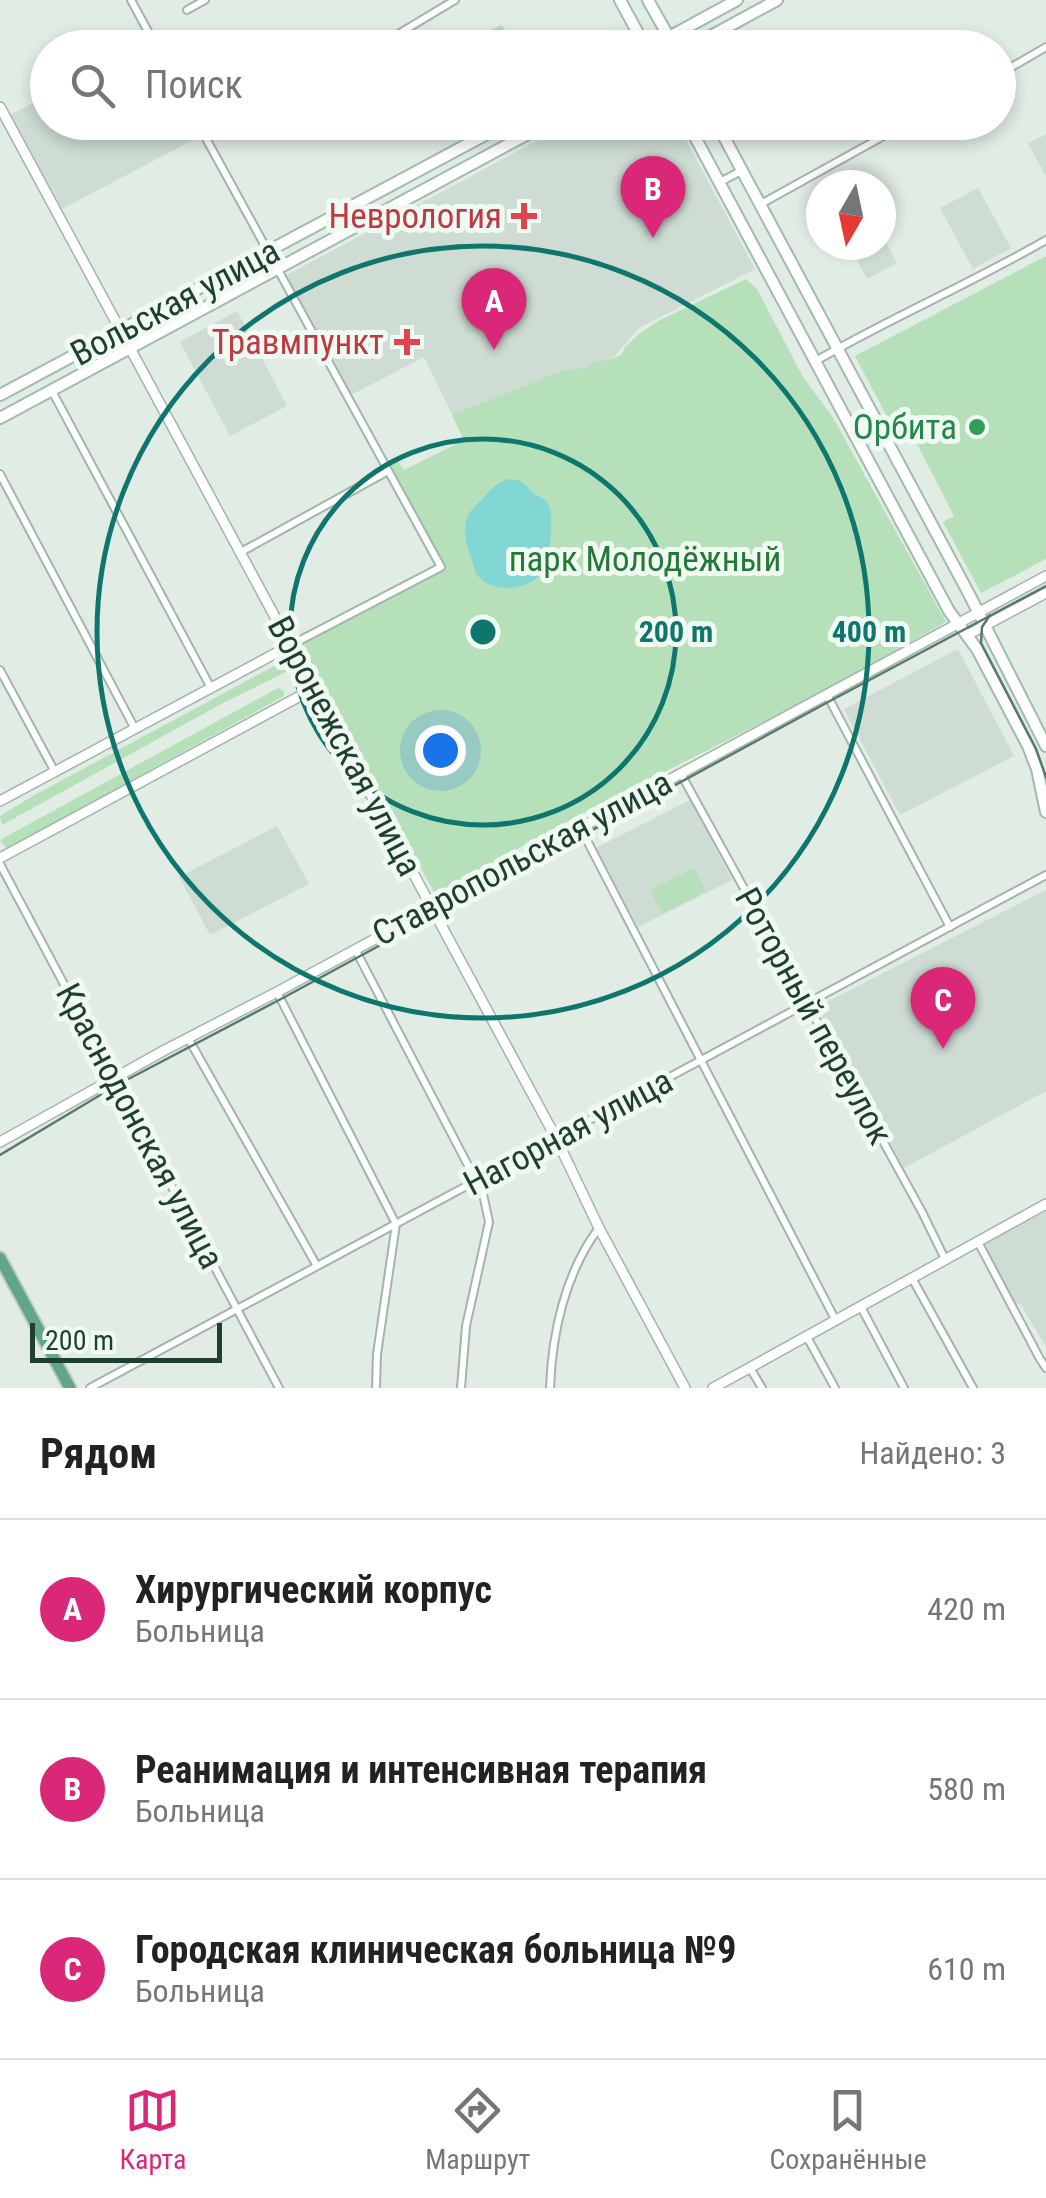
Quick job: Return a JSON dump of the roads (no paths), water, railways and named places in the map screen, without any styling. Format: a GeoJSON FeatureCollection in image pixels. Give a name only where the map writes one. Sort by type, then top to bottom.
{"type":"FeatureCollection","features":[{"type":"Feature","properties":{"kind":"main road"},"geometry":{"type":"LineString","coordinates":[[620,0],[638,30]]}},
{"type":"Feature","properties":{"kind":"main road"},"geometry":{"type":"LineString","coordinates":[[648,0],[665,30]]}},
{"type":"Feature","properties":{"kind":"main road"},"geometry":{"type":"LineString","coordinates":[[691,30],[738,0]]}},
{"type":"Feature","properties":{"kind":"main road"},"geometry":{"type":"LineString","coordinates":[[722,30],[777,0]]}},
{"type":"Feature","properties":{"kind":"main road","name":"Вольская улица"},"geometry":{"type":"LineString","coordinates":[[0,396],[476,140]]}},
{"type":"Feature","properties":{"kind":"main road","name":"Вольская улица"},"geometry":{"type":"LineString","coordinates":[[0,418],[517,140]]}},
{"type":"Feature","properties":{"kind":"main road"},"geometry":{"type":"LineString","coordinates":[[696,140],[814,362],[1028,746],[1038,769],[1046,812]]}},
{"type":"Feature","properties":{"kind":"main road"},"geometry":{"type":"LineString","coordinates":[[726,140],[1046,746]]}},
{"type":"Feature","properties":{"kind":"main road"},"geometry":{"type":"LineString","coordinates":[[0,1258],[70,1388]]}},
{"type":"Feature","properties":{"kind":"street"},"geometry":{"type":"LineString","coordinates":[[131,0],[147,30]]}},
{"type":"Feature","properties":{"kind":"street"},"geometry":{"type":"LineString","coordinates":[[187,10],[205,0]]}},
{"type":"Feature","properties":{"kind":"street"},"geometry":{"type":"LineString","coordinates":[[405,30],[454,0]]}},
{"type":"Feature","properties":{"kind":"street"},"geometry":{"type":"LineString","coordinates":[[1016,64],[1046,47]]}},
{"type":"Feature","properties":{"kind":"street","name":"Воронежская улица"},"geometry":{"type":"LineString","coordinates":[[0,106],[556,1138],[599,1228],[685,1388]]}},
{"type":"Feature","properties":{"kind":"street"},"geometry":{"type":"LineString","coordinates":[[0,801],[441,567],[207,140]]}},
{"type":"Feature","properties":{"kind":"street"},"geometry":{"type":"LineString","coordinates":[[760,205],[877,140]]}},
{"type":"Feature","properties":{"kind":"street"},"geometry":{"type":"LineString","coordinates":[[719,183],[742,170]]}},
{"type":"Feature","properties":{"kind":"street"},"geometry":{"type":"LineString","coordinates":[[814,362],[1046,240]]}},
{"type":"Feature","properties":{"kind":"street"},"geometry":{"type":"LineString","coordinates":[[52,391],[211,688]]}},
{"type":"Feature","properties":{"kind":"street"},"geometry":{"type":"LineString","coordinates":[[241,552],[388,471]]}},
{"type":"Feature","properties":{"kind":"street"},"geometry":{"type":"LineString","coordinates":[[0,474],[135,729]]}},
{"type":"Feature","properties":{"kind":"street","name":"Ставропольская улица"},"geometry":{"type":"LineString","coordinates":[[0,1142],[1046,576]]}},
{"type":"Feature","properties":{"kind":"street"},"geometry":{"type":"LineString","coordinates":[[967,635],[1046,594]]}},
{"type":"Feature","properties":{"kind":"street"},"geometry":{"type":"LineString","coordinates":[[0,670],[55,772]]}},
{"type":"Feature","properties":{"kind":"street"},"geometry":{"type":"LineString","coordinates":[[0,862],[315,688]]}},
{"type":"Feature","properties":{"kind":"street"},"geometry":{"type":"LineString","coordinates":[[826,694],[950,927]]}},
{"type":"Feature","properties":{"kind":"street","name":"Роторный переулок"},"geometry":{"type":"LineString","coordinates":[[680,773],[946,1260]]}},
{"type":"Feature","properties":{"kind":"street"},"geometry":{"type":"LineString","coordinates":[[580,827],[836,1320]]}},
{"type":"Feature","properties":{"kind":"street","name":"Краснодонская улица"},"geometry":{"type":"LineString","coordinates":[[0,862],[279,1388]]}},
{"type":"Feature","properties":{"kind":"street","name":"Нагорная улица"},"geometry":{"type":"LineString","coordinates":[[90,1388],[1046,875]]}},
{"type":"Feature","properties":{"kind":"street"},"geometry":{"type":"LineString","coordinates":[[354,950],[483,1194],[489,1222],[466,1326],[461,1388]]}},
{"type":"Feature","properties":{"kind":"street"},"geometry":{"type":"LineString","coordinates":[[277,992],[396,1224],[377,1354],[376,1388]]}},
{"type":"Feature","properties":{"kind":"street"},"geometry":{"type":"LineString","coordinates":[[188,1038],[317,1266]]}},
{"type":"Feature","properties":{"kind":"street"},"geometry":{"type":"LineString","coordinates":[[713,1388],[1046,1204]]}},
{"type":"Feature","properties":{"kind":"street"},"geometry":{"type":"LineString","coordinates":[[550,1388],[557,1326],[584,1249],[599,1228]]}},
{"type":"Feature","properties":{"kind":"street"},"geometry":{"type":"LineString","coordinates":[[978,1242],[1046,1368]]}},
{"type":"Feature","properties":{"kind":"street"},"geometry":{"type":"LineString","coordinates":[[912,1278],[972,1388]]}},
{"type":"Feature","properties":{"kind":"street"},"geometry":{"type":"LineString","coordinates":[[861,1307],[904,1388]]}},
{"type":"Feature","properties":{"kind":"street"},"geometry":{"type":"LineString","coordinates":[[807,1337],[834,1388]]}},
{"type":"Feature","properties":{"kind":"street"},"geometry":{"type":"LineString","coordinates":[[750,1368],[762,1388]]}},
{"type":"Feature","properties":{"kind":"water"},"geometry":{"type":"Polygon","coordinates":[[[508,479],[523,483],[547,502],[551,530],[546,563],[539,576],[522,586],[502,588],[477,575],[465,526],[473,508],[508,479]]]}},
{"type":"Feature","properties":{"kind":"tram line"},"geometry":{"type":"LineString","coordinates":[[0,1155],[117,1085],[1046,586]]}},
{"type":"Feature","properties":{"kind":"tram line"},"geometry":{"type":"LineString","coordinates":[[990,615],[982,627],[981,643],[1036,749],[1046,777]]}},
{"type":"Feature","properties":{"kind":"place","name":"Неврология"},"geometry":{"type":"Point","coordinates":[524,216]}},
{"type":"Feature","properties":{"kind":"place","name":"Реанимация и интенсивная терапия"},"geometry":{"type":"Point","coordinates":[653,238]}},
{"type":"Feature","properties":{"kind":"place","name":"Травмпункт"},"geometry":{"type":"Point","coordinates":[407,342]}},
{"type":"Feature","properties":{"kind":"place","name":"Хирургический корпус"},"geometry":{"type":"Point","coordinates":[494,350]}},
{"type":"Feature","properties":{"kind":"place","name":"Орбита"},"geometry":{"type":"Point","coordinates":[977,427]}},
{"type":"Feature","properties":{"kind":"place","name":"Городская клиническая больница №9"},"geometry":{"type":"Point","coordinates":[943,1049]}},
{"type":"Feature","properties":{"kind":"park label","name":"парк Молодёжный"},"geometry":{"type":"Point","coordinates":[645,559]}}]}
